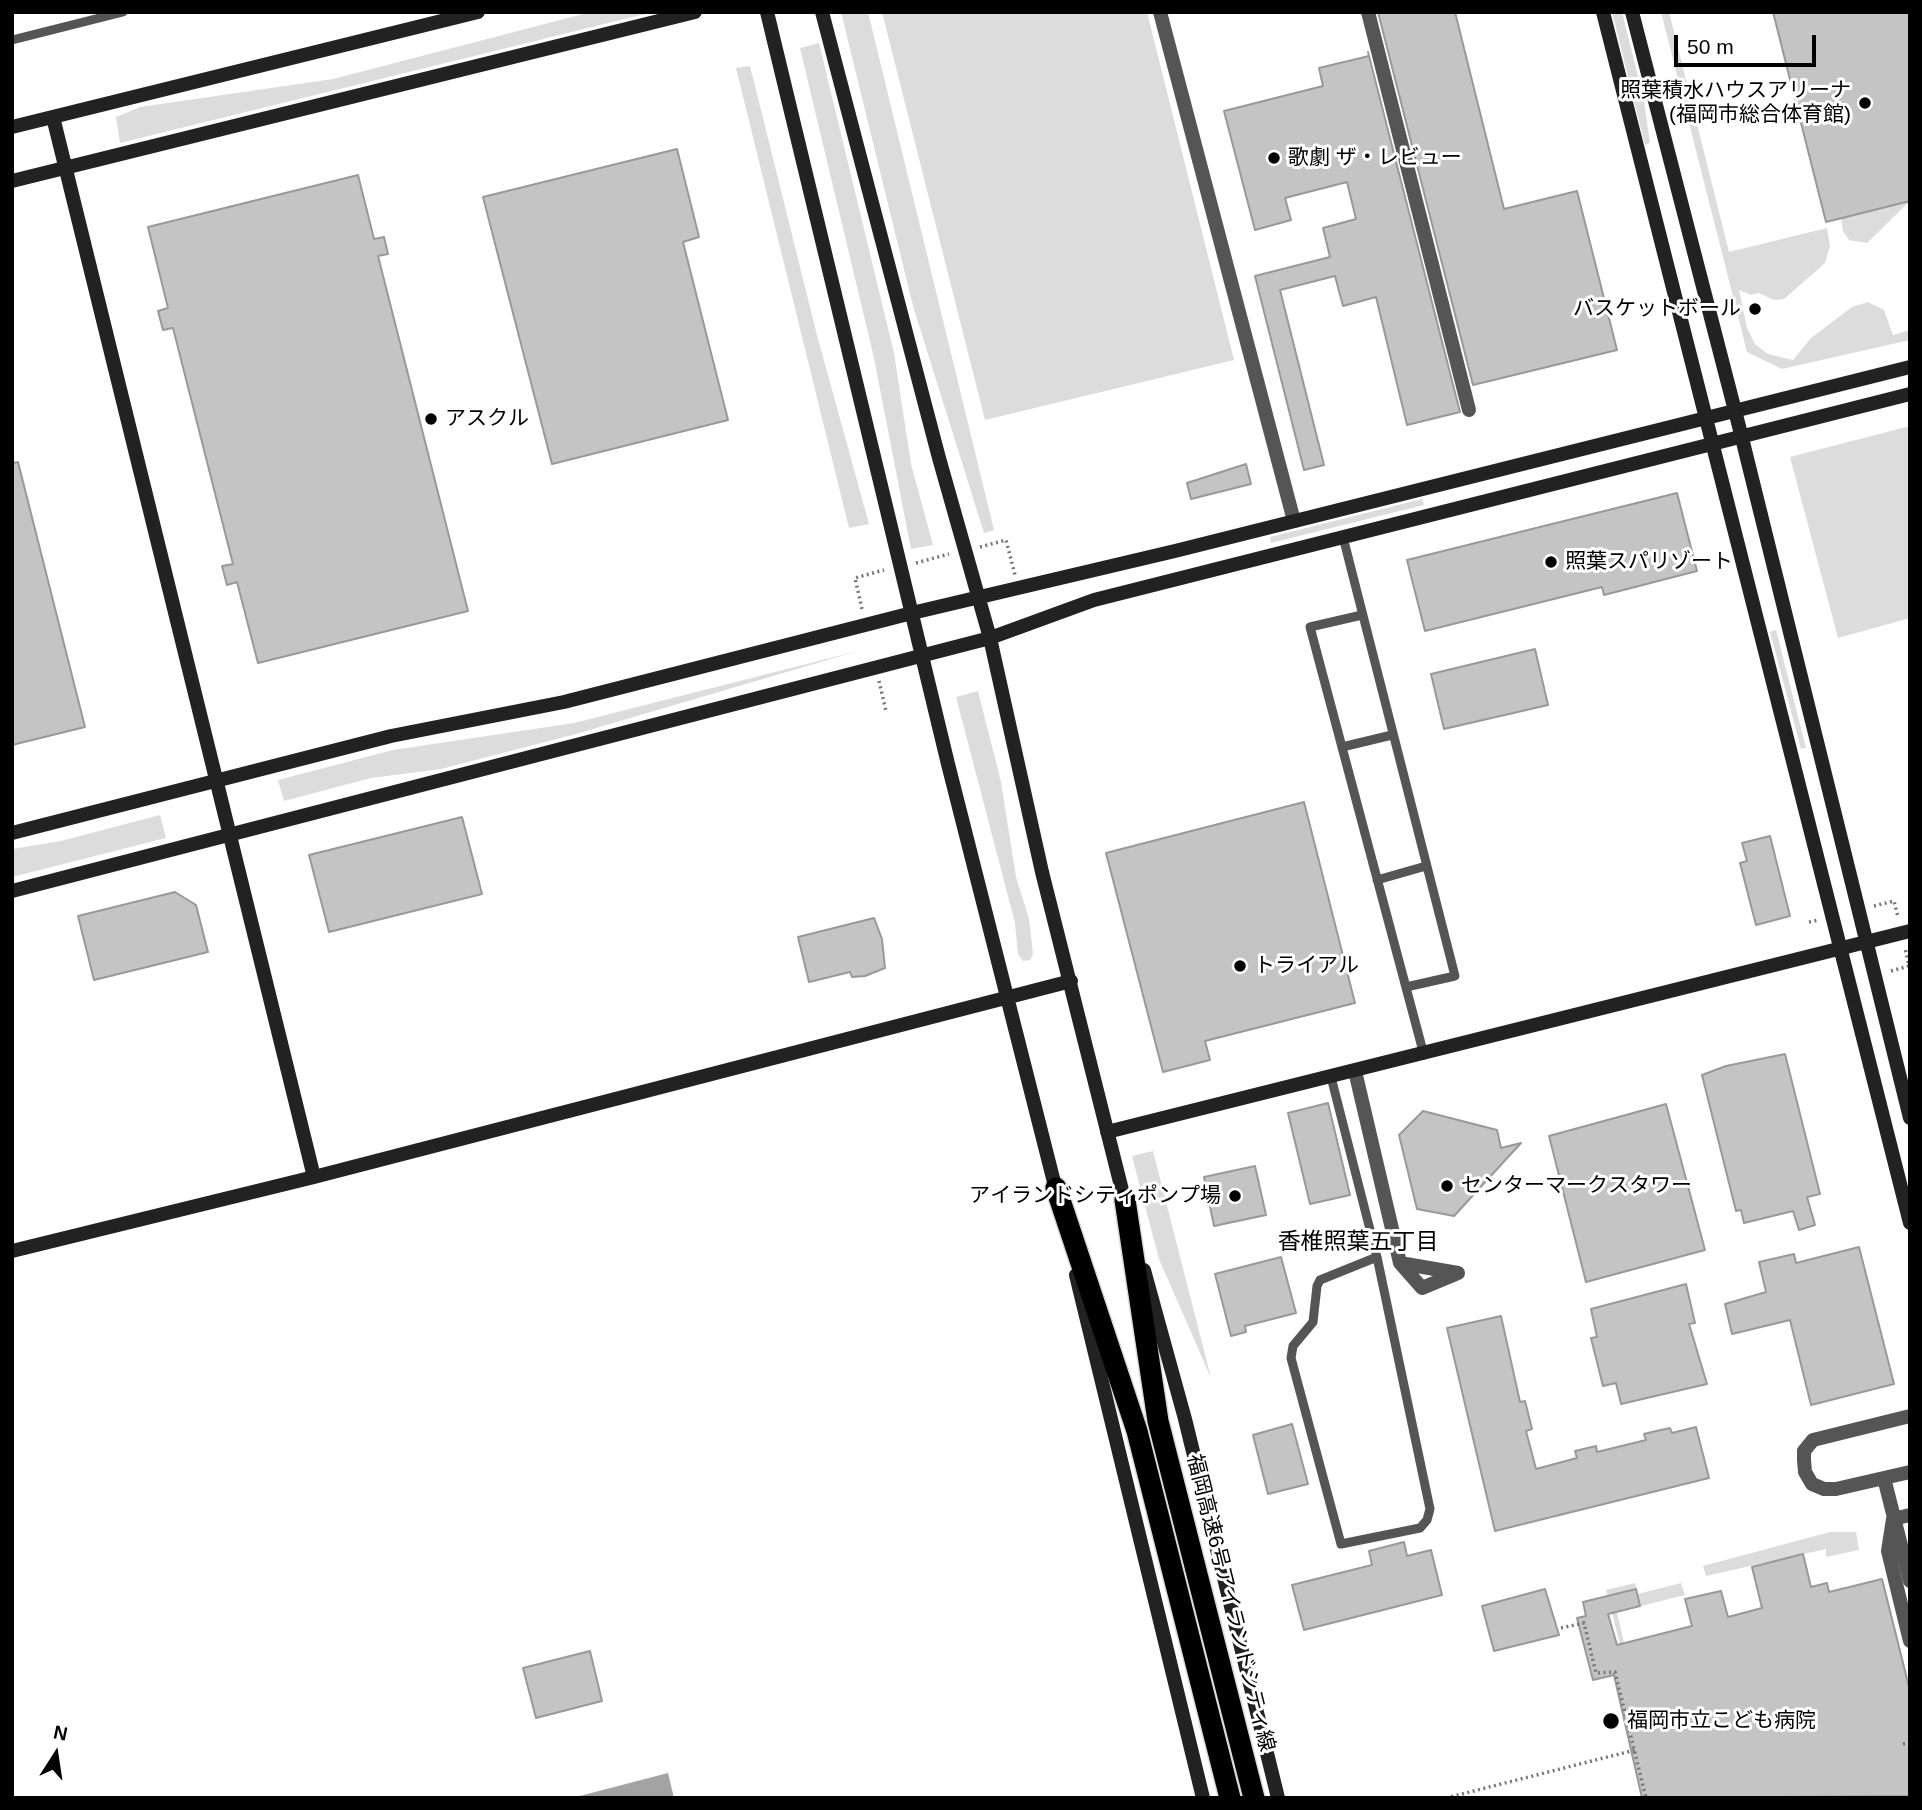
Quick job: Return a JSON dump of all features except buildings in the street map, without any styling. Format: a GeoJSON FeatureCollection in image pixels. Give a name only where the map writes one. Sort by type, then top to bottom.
{"type":"FeatureCollection","features":[{"type":"Feature","properties":{"kind":"highway"},"geometry":{"type":"LineString","coordinates":[[1056,1188],[1138,1431],[1230,1798]]}},
{"type":"Feature","properties":{"kind":"highway","name":"福岡高速6号アイランドシティ線"},"geometry":{"type":"LineString","coordinates":[[1125,1200],[1158,1421],[1254,1798]]}},
{"type":"Feature","properties":{"kind":"street"},"geometry":{"type":"LineString","coordinates":[[12,127],[478,12]]}},
{"type":"Feature","properties":{"kind":"street"},"geometry":{"type":"LineString","coordinates":[[12,181],[695,12]]}},
{"type":"Feature","properties":{"kind":"street"},"geometry":{"type":"LineString","coordinates":[[767,12],[1006,999],[1056,1188],[1113,1439],[1203,1798]]}},
{"type":"Feature","properties":{"kind":"street"},"geometry":{"type":"LineString","coordinates":[[822,12],[939,458],[990,638],[1042,873],[1107,1132],[1185,1419],[1278,1798]]}},
{"type":"Feature","properties":{"kind":"street"},"geometry":{"type":"LineString","coordinates":[[1160,12],[1294,521]]}},
{"type":"Feature","properties":{"kind":"street"},"geometry":{"type":"LineString","coordinates":[[1368,12],[1469,410]]}},
{"type":"Feature","properties":{"kind":"street"},"geometry":{"type":"LineString","coordinates":[[1603,12],[1714,441],[1771,678],[1910,1223]]}},
{"type":"Feature","properties":{"kind":"street"},"geometry":{"type":"LineString","coordinates":[[1632,12],[1741,434],[1910,1118]]}},
{"type":"Feature","properties":{"kind":"street"},"geometry":{"type":"LineString","coordinates":[[53,117],[314,1178]]}},
{"type":"Feature","properties":{"kind":"street"},"geometry":{"type":"LineString","coordinates":[[12,833],[391,736],[564,702],[912,613],[1910,367]]}},
{"type":"Feature","properties":{"kind":"street"},"geometry":{"type":"LineString","coordinates":[[12,891],[372,801],[922,653],[990,638],[1094,600],[1741,434],[1910,394]]}},
{"type":"Feature","properties":{"kind":"street"},"geometry":{"type":"LineString","coordinates":[[1107,1132],[1424,1055],[1910,931]]}},
{"type":"Feature","properties":{"kind":"street"},"geometry":{"type":"LineString","coordinates":[[12,1251],[314,1178],[1071,981]]}},
{"type":"Feature","properties":{"kind":"street"},"geometry":{"type":"LineString","coordinates":[[1355,1071],[1401,1263]]}},
{"type":"Feature","properties":{"kind":"street"},"geometry":{"type":"LineString","coordinates":[[1906,1419],[1813,1440],[1804,1451],[1805,1472],[1812,1484],[1824,1489],[1836,1489],[1910,1472]]}},
{"type":"Feature","properties":{"kind":"street"},"geometry":{"type":"LineString","coordinates":[[1884,1478],[1892,1519],[1910,1581]]}},
{"type":"Feature","properties":{"kind":"street"},"geometry":{"type":"LineString","coordinates":[[1892,1519],[1910,1516]]}},
{"type":"Feature","properties":{"kind":"street"},"geometry":{"type":"LineString","coordinates":[[1892,1519],[1888,1551],[1910,1641]]}},
{"type":"Feature","properties":{"kind":"lane"},"geometry":{"type":"LineString","coordinates":[[12,40],[123,12]]}},
{"type":"Feature","properties":{"kind":"lane"},"geometry":{"type":"LineString","coordinates":[[1343,537],[1455,976],[1406,988]]}},
{"type":"Feature","properties":{"kind":"lane"},"geometry":{"type":"LineString","coordinates":[[1362,615],[1310,627],[1424,1055]]}},
{"type":"Feature","properties":{"kind":"lane"},"geometry":{"type":"LineString","coordinates":[[1342,747],[1392,735]]}},
{"type":"Feature","properties":{"kind":"lane"},"geometry":{"type":"LineString","coordinates":[[1377,880],[1426,866]]}},
{"type":"Feature","properties":{"kind":"lane"},"geometry":{"type":"LineString","coordinates":[[1331,1077],[1377,1257],[1430,1509],[1427,1520],[1420,1528],[1340,1544],[1290,1358],[1293,1346],[1313,1322],[1317,1286],[1321,1280],[1377,1257]]}},
{"type":"Feature","properties":{"kind":"path"},"geometry":{"type":"LineString","coordinates":[[1561,1628],[1584,1623],[1596,1673],[1615,1672],[1646,1798]]}},
{"type":"Feature","properties":{"kind":"path"},"geometry":{"type":"LineString","coordinates":[[1903,1744],[1910,1743]]}},
{"type":"Feature","properties":{"kind":"path"},"geometry":{"type":"LineString","coordinates":[[1446,1798],[1635,1750]]}},
{"type":"Feature","properties":{"kind":"shaded area"},"geometry":{"type":"Polygon","coordinates":[[[591,12],[653,12],[120,143],[116,117],[140,107],[333,79],[591,12]]]}},
{"type":"Feature","properties":{"kind":"shaded area"},"geometry":{"type":"Polygon","coordinates":[[[841,12],[868,12],[994,530],[984,533],[913,306],[841,12]]]}},
{"type":"Feature","properties":{"kind":"shaded area"},"geometry":{"type":"Polygon","coordinates":[[[882,12],[1147,12],[1234,360],[985,420],[882,12]]]}},
{"type":"Feature","properties":{"kind":"shaded area"},"geometry":{"type":"Polygon","coordinates":[[[1612,12],[1622,12],[1644,101],[1650,143],[1645,145],[1612,12]]]}},
{"type":"Feature","properties":{"kind":"shaded area"},"geometry":{"type":"Polygon","coordinates":[[[1661,12],[1669,12],[1729,252],[1827,228],[1830,246],[1825,263],[1784,299],[1774,300],[1759,293],[1751,295],[1739,290],[1747,328],[1755,344],[1768,354],[1793,360],[1811,338],[1852,307],[1868,302],[1884,310],[1893,335],[1910,330],[1910,340],[1782,369],[1747,352],[1661,12]]]}},
{"type":"Feature","properties":{"kind":"shaded area"},"geometry":{"type":"Polygon","coordinates":[[[819,43],[894,353],[911,464],[933,545],[911,549],[874,358],[800,48],[819,43]]]}},
{"type":"Feature","properties":{"kind":"shaded area"},"geometry":{"type":"Polygon","coordinates":[[[750,66],[817,335],[869,524],[849,528],[736,68],[750,66]]]}},
{"type":"Feature","properties":{"kind":"shaded area"},"geometry":{"type":"Polygon","coordinates":[[[1910,201],[1867,243],[1849,240],[1843,231],[1841,218],[1910,201]]]}},
{"type":"Feature","properties":{"kind":"shaded area"},"geometry":{"type":"Polygon","coordinates":[[[1910,426],[1910,618],[1838,638],[1790,457],[1910,426]]]}},
{"type":"Feature","properties":{"kind":"shaded area"},"geometry":{"type":"Polygon","coordinates":[[[1422,499],[1424,505],[1271,543],[1270,537],[1422,499]]]}},
{"type":"Feature","properties":{"kind":"shaded area"},"geometry":{"type":"Polygon","coordinates":[[[1776,630],[1806,748],[1801,749],[1770,632],[1776,630]]]}},
{"type":"Feature","properties":{"kind":"shaded area"},"geometry":{"type":"Polygon","coordinates":[[[858,651],[576,734],[441,769],[371,778],[284,801],[278,780],[393,750],[574,723],[858,651]]]}},
{"type":"Feature","properties":{"kind":"shaded area"},"geometry":{"type":"Polygon","coordinates":[[[978,691],[1001,782],[1016,877],[1029,919],[1033,954],[1030,960],[1023,961],[1018,954],[1015,923],[956,697],[978,691]]]}},
{"type":"Feature","properties":{"kind":"shaded area"},"geometry":{"type":"Polygon","coordinates":[[[160,815],[166,838],[12,877],[12,849],[61,841],[160,815]]]}},
{"type":"Feature","properties":{"kind":"shaded area"},"geometry":{"type":"Polygon","coordinates":[[[1153,1151],[1211,1378],[1159,1259],[1132,1156],[1153,1151]]]}},
{"type":"Feature","properties":{"kind":"shaded area"},"geometry":{"type":"Polygon","coordinates":[[[1830,1532],[1856,1532],[1859,1550],[1826,1557],[1826,1549],[1706,1576],[1703,1566],[1830,1532]]]}},
{"type":"Feature","properties":{"kind":"shaded area"},"geometry":{"type":"Polygon","coordinates":[[[1635,1583],[1638,1594],[1681,1583],[1685,1595],[1617,1612],[1624,1643],[1620,1644],[1606,1590],[1635,1583]]]}},
{"type":"Feature","properties":{"kind":"shaded area"},"geometry":{"type":"Polygon","coordinates":[[[668,1773],[674,1798],[572,1798],[668,1773]]]}},
{"type":"Feature","properties":{"kind":"place","name":"照葉積水ハウスアリーナ (福岡市総合体育館)"},"geometry":{"type":"Point","coordinates":[1865,103]}},
{"type":"Feature","properties":{"kind":"place","name":"歌劇 ザ・レビュー"},"geometry":{"type":"Point","coordinates":[1274,158]}},
{"type":"Feature","properties":{"kind":"place","name":"バスケットボール"},"geometry":{"type":"Point","coordinates":[1755,309]}},
{"type":"Feature","properties":{"kind":"place","name":"アスクル"},"geometry":{"type":"Point","coordinates":[431,419]}},
{"type":"Feature","properties":{"kind":"place","name":"照葉スパリゾート"},"geometry":{"type":"Point","coordinates":[1551,562]}},
{"type":"Feature","properties":{"kind":"place","name":"トライアル"},"geometry":{"type":"Point","coordinates":[1240,966]}},
{"type":"Feature","properties":{"kind":"place","name":"センターマークスタワー"},"geometry":{"type":"Point","coordinates":[1447,1186]}},
{"type":"Feature","properties":{"kind":"place","name":"アイランドシティポンプ場"},"geometry":{"type":"Point","coordinates":[1235,1196]}},
{"type":"Feature","properties":{"kind":"place","name":"福岡市立こども病院"},"geometry":{"type":"Point","coordinates":[1611,1721]}},
{"type":"Feature","properties":{"kind":"district","name":"香椎照葉五丁目"},"geometry":{"type":"Point","coordinates":[1358,1243]}}]}
